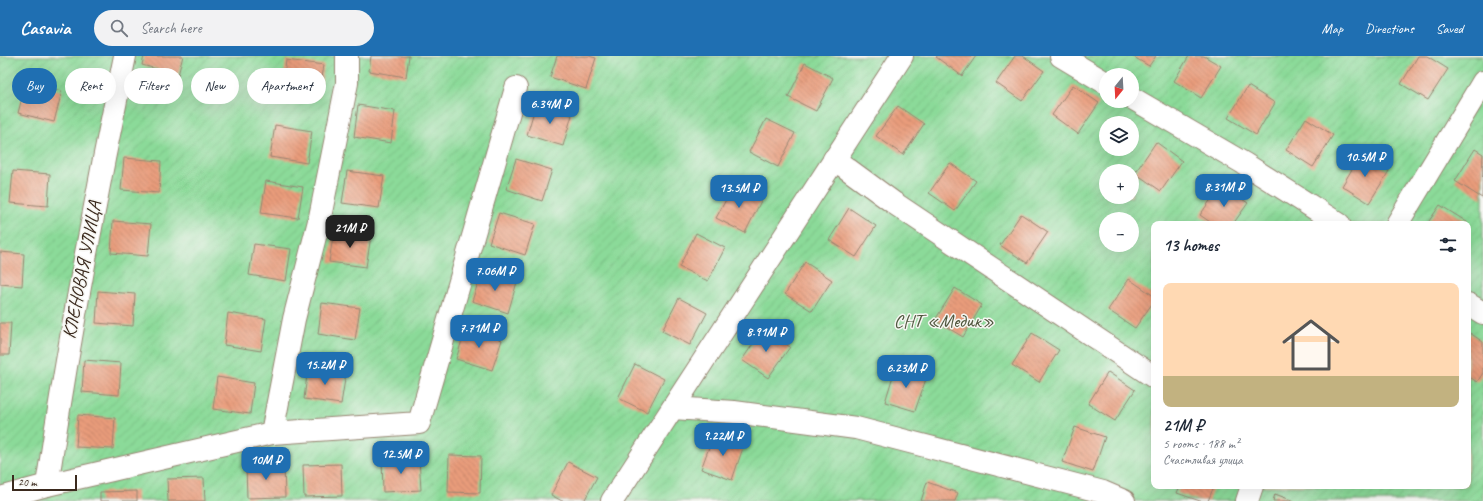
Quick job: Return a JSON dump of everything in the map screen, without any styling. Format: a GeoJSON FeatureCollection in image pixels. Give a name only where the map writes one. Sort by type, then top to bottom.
{"type":"FeatureCollection","features":[{"type":"Feature","properties":{"kind":"street","name":"КЛЕНОВАЯ УЛИЦА"},"geometry":{"type":"LineString","coordinates":[[47,485],[72,327],[93,210],[125,56]]}},
{"type":"Feature","properties":{"kind":"street"},"geometry":{"type":"LineString","coordinates":[[272,433],[294,319],[320,217],[347,83],[347,56]]}},
{"type":"Feature","properties":{"kind":"street"},"geometry":{"type":"LineString","coordinates":[[612,501],[902,56]]}},
{"type":"Feature","properties":{"kind":"street"},"geometry":{"type":"LineString","coordinates":[[1061,56],[1099,79]]}},
{"type":"Feature","properties":{"kind":"street"},"geometry":{"type":"LineString","coordinates":[[1399,221],[1483,82]]}},
{"type":"Feature","properties":{"kind":"street"},"geometry":{"type":"LineString","coordinates":[[0,498],[47,485],[272,433],[419,423],[516,88]]}},
{"type":"Feature","properties":{"kind":"street"},"geometry":{"type":"LineString","coordinates":[[1139,102],[1245,164],[1334,221]]}},
{"type":"Feature","properties":{"kind":"street"},"geometry":{"type":"LineString","coordinates":[[834,159],[894,203],[1151,375]]}},
{"type":"Feature","properties":{"kind":"street"},"geometry":{"type":"LineString","coordinates":[[1471,306],[1483,313]]}},
{"type":"Feature","properties":{"kind":"street"},"geometry":{"type":"LineString","coordinates":[[673,408],[734,412],[856,428],[1103,492],[1124,501]]}},
{"type":"Feature","properties":{"kind":"street"},"geometry":{"type":"LineString","coordinates":[[1247,501],[1251,489]]}},
{"type":"Feature","properties":{"kind":"green space","name":"СНТ «Медик»"},"geometry":{"type":"Polygon","coordinates":[[[0,56],[1483,56],[1483,501],[0,501],[0,56]]]}},
{"type":"Feature","properties":{"kind":"building"},"geometry":{"type":"Polygon","coordinates":[[[144,56],[183,56],[180,68],[153,68],[142,65],[144,56]]]}},
{"type":"Feature","properties":{"kind":"building"},"geometry":{"type":"Polygon","coordinates":[[[371,56],[409,56],[406,77],[369,71],[371,56]]]}},
{"type":"Feature","properties":{"kind":"building"},"geometry":{"type":"Polygon","coordinates":[[[557,56],[589,56],[596,58],[586,89],[550,77],[557,56]]]}},
{"type":"Feature","properties":{"kind":"building"},"geometry":{"type":"Polygon","coordinates":[[[976,56],[962,76],[936,57],[976,56]]]}},
{"type":"Feature","properties":{"kind":"building"},"geometry":{"type":"Polygon","coordinates":[[[1015,56],[1023,56],[1044,71],[1022,101],[996,83],[1015,56]]]}},
{"type":"Feature","properties":{"kind":"building"},"geometry":{"type":"Polygon","coordinates":[[[1132,56],[1156,56],[1149,66],[1132,56]]]}},
{"type":"Feature","properties":{"kind":"building"},"geometry":{"type":"Polygon","coordinates":[[[1189,56],[1204,56],[1221,66],[1201,98],[1174,81],[1189,56]]]}},
{"type":"Feature","properties":{"kind":"building"},"geometry":{"type":"Polygon","coordinates":[[[1418,56],[1427,56],[1448,69],[1428,100],[1401,84],[1418,56]]]}},
{"type":"Feature","properties":{"kind":"building"},"geometry":{"type":"Polygon","coordinates":[[[286,60],[324,65],[324,68],[285,68],[286,60]]]}},
{"type":"Feature","properties":{"kind":"building"},"geometry":{"type":"Polygon","coordinates":[[[805,63],[833,78],[816,111],[788,97],[805,63]]]}},
{"type":"Feature","properties":{"kind":"building"},"geometry":{"type":"Polygon","coordinates":[[[1073,85],[1099,103],[1078,134],[1052,115],[1073,85]]]}},
{"type":"Feature","properties":{"kind":"building"},"geometry":{"type":"Polygon","coordinates":[[[1248,86],[1275,103],[1256,135],[1228,118],[1248,86]]]}},
{"type":"Feature","properties":{"kind":"building"},"geometry":{"type":"Polygon","coordinates":[[[57,90],[62,91],[54,122],[18,113],[20,104],[57,104],[57,90]]]}},
{"type":"Feature","properties":{"kind":"building"},"geometry":{"type":"Polygon","coordinates":[[[536,104],[572,115],[563,146],[527,135],[536,104]]]}},
{"type":"Feature","properties":{"kind":"building"},"geometry":{"type":"Polygon","coordinates":[[[358,105],[395,111],[391,143],[354,137],[358,105]]]}},
{"type":"Feature","properties":{"kind":"building"},"geometry":{"type":"Polygon","coordinates":[[[898,106],[924,124],[903,155],[876,136],[898,106]]]}},
{"type":"Feature","properties":{"kind":"building"},"geometry":{"type":"Polygon","coordinates":[[[1306,118],[1333,135],[1313,167],[1286,150],[1306,118]]]}},
{"type":"Feature","properties":{"kind":"building"},"geometry":{"type":"Polygon","coordinates":[[[766,119],[795,133],[778,167],[749,152],[766,119]]]}},
{"type":"Feature","properties":{"kind":"building"},"geometry":{"type":"Polygon","coordinates":[[[275,125],[312,131],[307,163],[270,157],[275,125]]]}},
{"type":"Feature","properties":{"kind":"building"},"geometry":{"type":"Polygon","coordinates":[[[1156,142],[1182,161],[1161,191],[1139,176],[1139,167],[1156,142]]]}},
{"type":"Feature","properties":{"kind":"building"},"geometry":{"type":"Polygon","coordinates":[[[1475,149],[1483,154],[1482,198],[1455,181],[1475,149]]]}},
{"type":"Feature","properties":{"kind":"building"},"geometry":{"type":"Polygon","coordinates":[[[1361,154],[1389,171],[1369,203],[1342,186],[1361,154]]]}},
{"type":"Feature","properties":{"kind":"building"},"geometry":{"type":"Polygon","coordinates":[[[124,158],[161,161],[159,193],[121,190],[124,158]]]}},
{"type":"Feature","properties":{"kind":"building"},"geometry":{"type":"Polygon","coordinates":[[[516,159],[552,170],[542,201],[506,189],[516,159]]]}},
{"type":"Feature","properties":{"kind":"building"},"geometry":{"type":"Polygon","coordinates":[[[950,163],[976,181],[955,211],[929,193],[950,163]]]}},
{"type":"Feature","properties":{"kind":"building"},"geometry":{"type":"Polygon","coordinates":[[[13,171],[50,174],[48,206],[10,203],[13,171]]]}},
{"type":"Feature","properties":{"kind":"building"},"geometry":{"type":"Polygon","coordinates":[[[347,171],[384,176],[379,208],[342,203],[347,171]]]}},
{"type":"Feature","properties":{"kind":"building"},"geometry":{"type":"Polygon","coordinates":[[[266,181],[303,187],[298,218],[261,213],[266,181]]]}},
{"type":"Feature","properties":{"kind":"building"},"geometry":{"type":"Polygon","coordinates":[[[734,185],[762,199],[745,233],[716,218],[734,185]]]}},
{"type":"Feature","properties":{"kind":"building"},"geometry":{"type":"Polygon","coordinates":[[[1221,185],[1248,203],[1235,221],[1209,221],[1200,215],[1221,185]]]}},
{"type":"Feature","properties":{"kind":"building"},"geometry":{"type":"Polygon","coordinates":[[[1440,205],[1465,221],[1429,221],[1440,205]]]}},
{"type":"Feature","properties":{"kind":"building"},"geometry":{"type":"Polygon","coordinates":[[[849,208],[876,226],[856,257],[829,240],[849,208]]]}},
{"type":"Feature","properties":{"kind":"building"},"geometry":{"type":"Polygon","coordinates":[[[499,213],[535,224],[525,255],[489,243],[499,213]]]}},
{"type":"Feature","properties":{"kind":"building"},"geometry":{"type":"Polygon","coordinates":[[[1021,214],[1048,232],[1027,263],[1000,245],[1021,214]]]}},
{"type":"Feature","properties":{"kind":"building"},"geometry":{"type":"Polygon","coordinates":[[[113,221],[151,224],[148,256],[111,253],[113,221]]]}},
{"type":"Feature","properties":{"kind":"building"},"geometry":{"type":"Polygon","coordinates":[[[334,230],[371,236],[366,267],[329,262],[334,230]]]}},
{"type":"Feature","properties":{"kind":"building"},"geometry":{"type":"Polygon","coordinates":[[[696,233],[725,248],[708,281],[679,267],[696,233]]]}},
{"type":"Feature","properties":{"kind":"building"},"geometry":{"type":"Polygon","coordinates":[[[254,244],[291,249],[286,281],[249,275],[254,244]]]}},
{"type":"Feature","properties":{"kind":"building"},"geometry":{"type":"Polygon","coordinates":[[[0,252],[24,254],[22,286],[0,284],[0,252]]]}},
{"type":"Feature","properties":{"kind":"building"},"geometry":{"type":"Polygon","coordinates":[[[805,262],[832,280],[812,311],[785,294],[805,262]]]}},
{"type":"Feature","properties":{"kind":"building"},"geometry":{"type":"Polygon","coordinates":[[[482,271],[517,282],[508,313],[472,301],[482,271]]]}},
{"type":"Feature","properties":{"kind":"building"},"geometry":{"type":"Polygon","coordinates":[[[1129,279],[1151,294],[1151,305],[1135,328],[1108,310],[1129,279]]]}},
{"type":"Feature","properties":{"kind":"building"},"geometry":{"type":"Polygon","coordinates":[[[955,288],[982,305],[963,337],[935,320],[955,288]]]}},
{"type":"Feature","properties":{"kind":"building"},"geometry":{"type":"Polygon","coordinates":[[[98,291],[135,294],[133,326],[96,323],[98,291]]]}},
{"type":"Feature","properties":{"kind":"building"},"geometry":{"type":"Polygon","coordinates":[[[679,298],[707,313],[690,345],[662,331],[679,298]]]}},
{"type":"Feature","properties":{"kind":"building"},"geometry":{"type":"Polygon","coordinates":[[[322,303],[360,308],[355,340],[318,334],[322,303]]]}},
{"type":"Feature","properties":{"kind":"building"},"geometry":{"type":"Polygon","coordinates":[[[228,313],[266,319],[261,351],[224,345],[228,313]]]}},
{"type":"Feature","properties":{"kind":"building"},"geometry":{"type":"Polygon","coordinates":[[[0,323],[11,323],[9,355],[0,355],[0,323]]]}},
{"type":"Feature","properties":{"kind":"building"},"geometry":{"type":"Polygon","coordinates":[[[466,328],[502,340],[492,370],[456,359],[466,328]]]}},
{"type":"Feature","properties":{"kind":"building"},"geometry":{"type":"Polygon","coordinates":[[[763,329],[790,347],[768,378],[742,360],[763,329]]]}},
{"type":"Feature","properties":{"kind":"building"},"geometry":{"type":"Polygon","coordinates":[[[1032,333],[1059,350],[1039,382],[1012,365],[1032,333]]]}},
{"type":"Feature","properties":{"kind":"building"},"geometry":{"type":"Polygon","coordinates":[[[1471,334],[1483,342],[1483,373],[1477,382],[1471,378],[1471,334]]]}},
{"type":"Feature","properties":{"kind":"building"},"geometry":{"type":"Polygon","coordinates":[[[84,360],[121,363],[119,395],[82,392],[84,360]]]}},
{"type":"Feature","properties":{"kind":"building"},"geometry":{"type":"Polygon","coordinates":[[[635,364],[664,379],[647,412],[618,398],[635,364]]]}},
{"type":"Feature","properties":{"kind":"building"},"geometry":{"type":"Polygon","coordinates":[[[896,366],[927,376],[915,411],[885,402],[896,366]]]}},
{"type":"Feature","properties":{"kind":"building"},"geometry":{"type":"Polygon","coordinates":[[[308,367],[346,373],[341,404],[304,399],[308,367]]]}},
{"type":"Feature","properties":{"kind":"building"},"geometry":{"type":"Polygon","coordinates":[[[1108,372],[1135,390],[1115,421],[1088,404],[1108,372]]]}},
{"type":"Feature","properties":{"kind":"building"},"geometry":{"type":"Polygon","coordinates":[[[217,377],[254,383],[250,414],[213,409],[217,377]]]}},
{"type":"Feature","properties":{"kind":"building"},"geometry":{"type":"Polygon","coordinates":[[[78,415],[115,418],[113,449],[76,447],[78,415]]]}},
{"type":"Feature","properties":{"kind":"building"},"geometry":{"type":"Polygon","coordinates":[[[1075,427],[1105,437],[1093,472],[1062,462],[1075,427]]]}},
{"type":"Feature","properties":{"kind":"building"},"geometry":{"type":"Polygon","coordinates":[[[714,434],[744,445],[732,480],[701,469],[714,434]]]}},
{"type":"Feature","properties":{"kind":"building"},"geometry":{"type":"Polygon","coordinates":[[[449,455],[481,456],[480,493],[448,492],[449,455]]]}},
{"type":"Feature","properties":{"kind":"building"},"geometry":{"type":"Polygon","coordinates":[[[419,458],[421,490],[383,492],[382,459],[419,458]]]}},
{"type":"Feature","properties":{"kind":"building"},"geometry":{"type":"Polygon","coordinates":[[[568,462],[597,477],[584,501],[562,501],[551,495],[568,462]]]}},
{"type":"Feature","properties":{"kind":"building"},"geometry":{"type":"Polygon","coordinates":[[[284,464],[285,497],[247,498],[246,466],[284,464]]]}},
{"type":"Feature","properties":{"kind":"building"},"geometry":{"type":"Polygon","coordinates":[[[341,464],[342,496],[304,497],[303,465],[341,464]]]}},
{"type":"Feature","properties":{"kind":"building"},"geometry":{"type":"Polygon","coordinates":[[[204,478],[205,501],[168,501],[167,479],[204,478]]]}},
{"type":"Feature","properties":{"kind":"building"},"geometry":{"type":"Polygon","coordinates":[[[927,482],[958,493],[955,501],[921,501],[927,482]]]}},
{"type":"Feature","properties":{"kind":"building"},"geometry":{"type":"Polygon","coordinates":[[[1179,489],[1213,489],[1208,501],[1200,501],[1177,493],[1179,489]]]}},
{"type":"Feature","properties":{"kind":"building"},"geometry":{"type":"Polygon","coordinates":[[[137,491],[137,501],[100,501],[100,492],[137,491]]]}},
{"type":"Feature","properties":{"kind":"building"},"geometry":{"type":"Polygon","coordinates":[[[1275,494],[1294,501],[1273,501],[1275,494]]]}}]}
